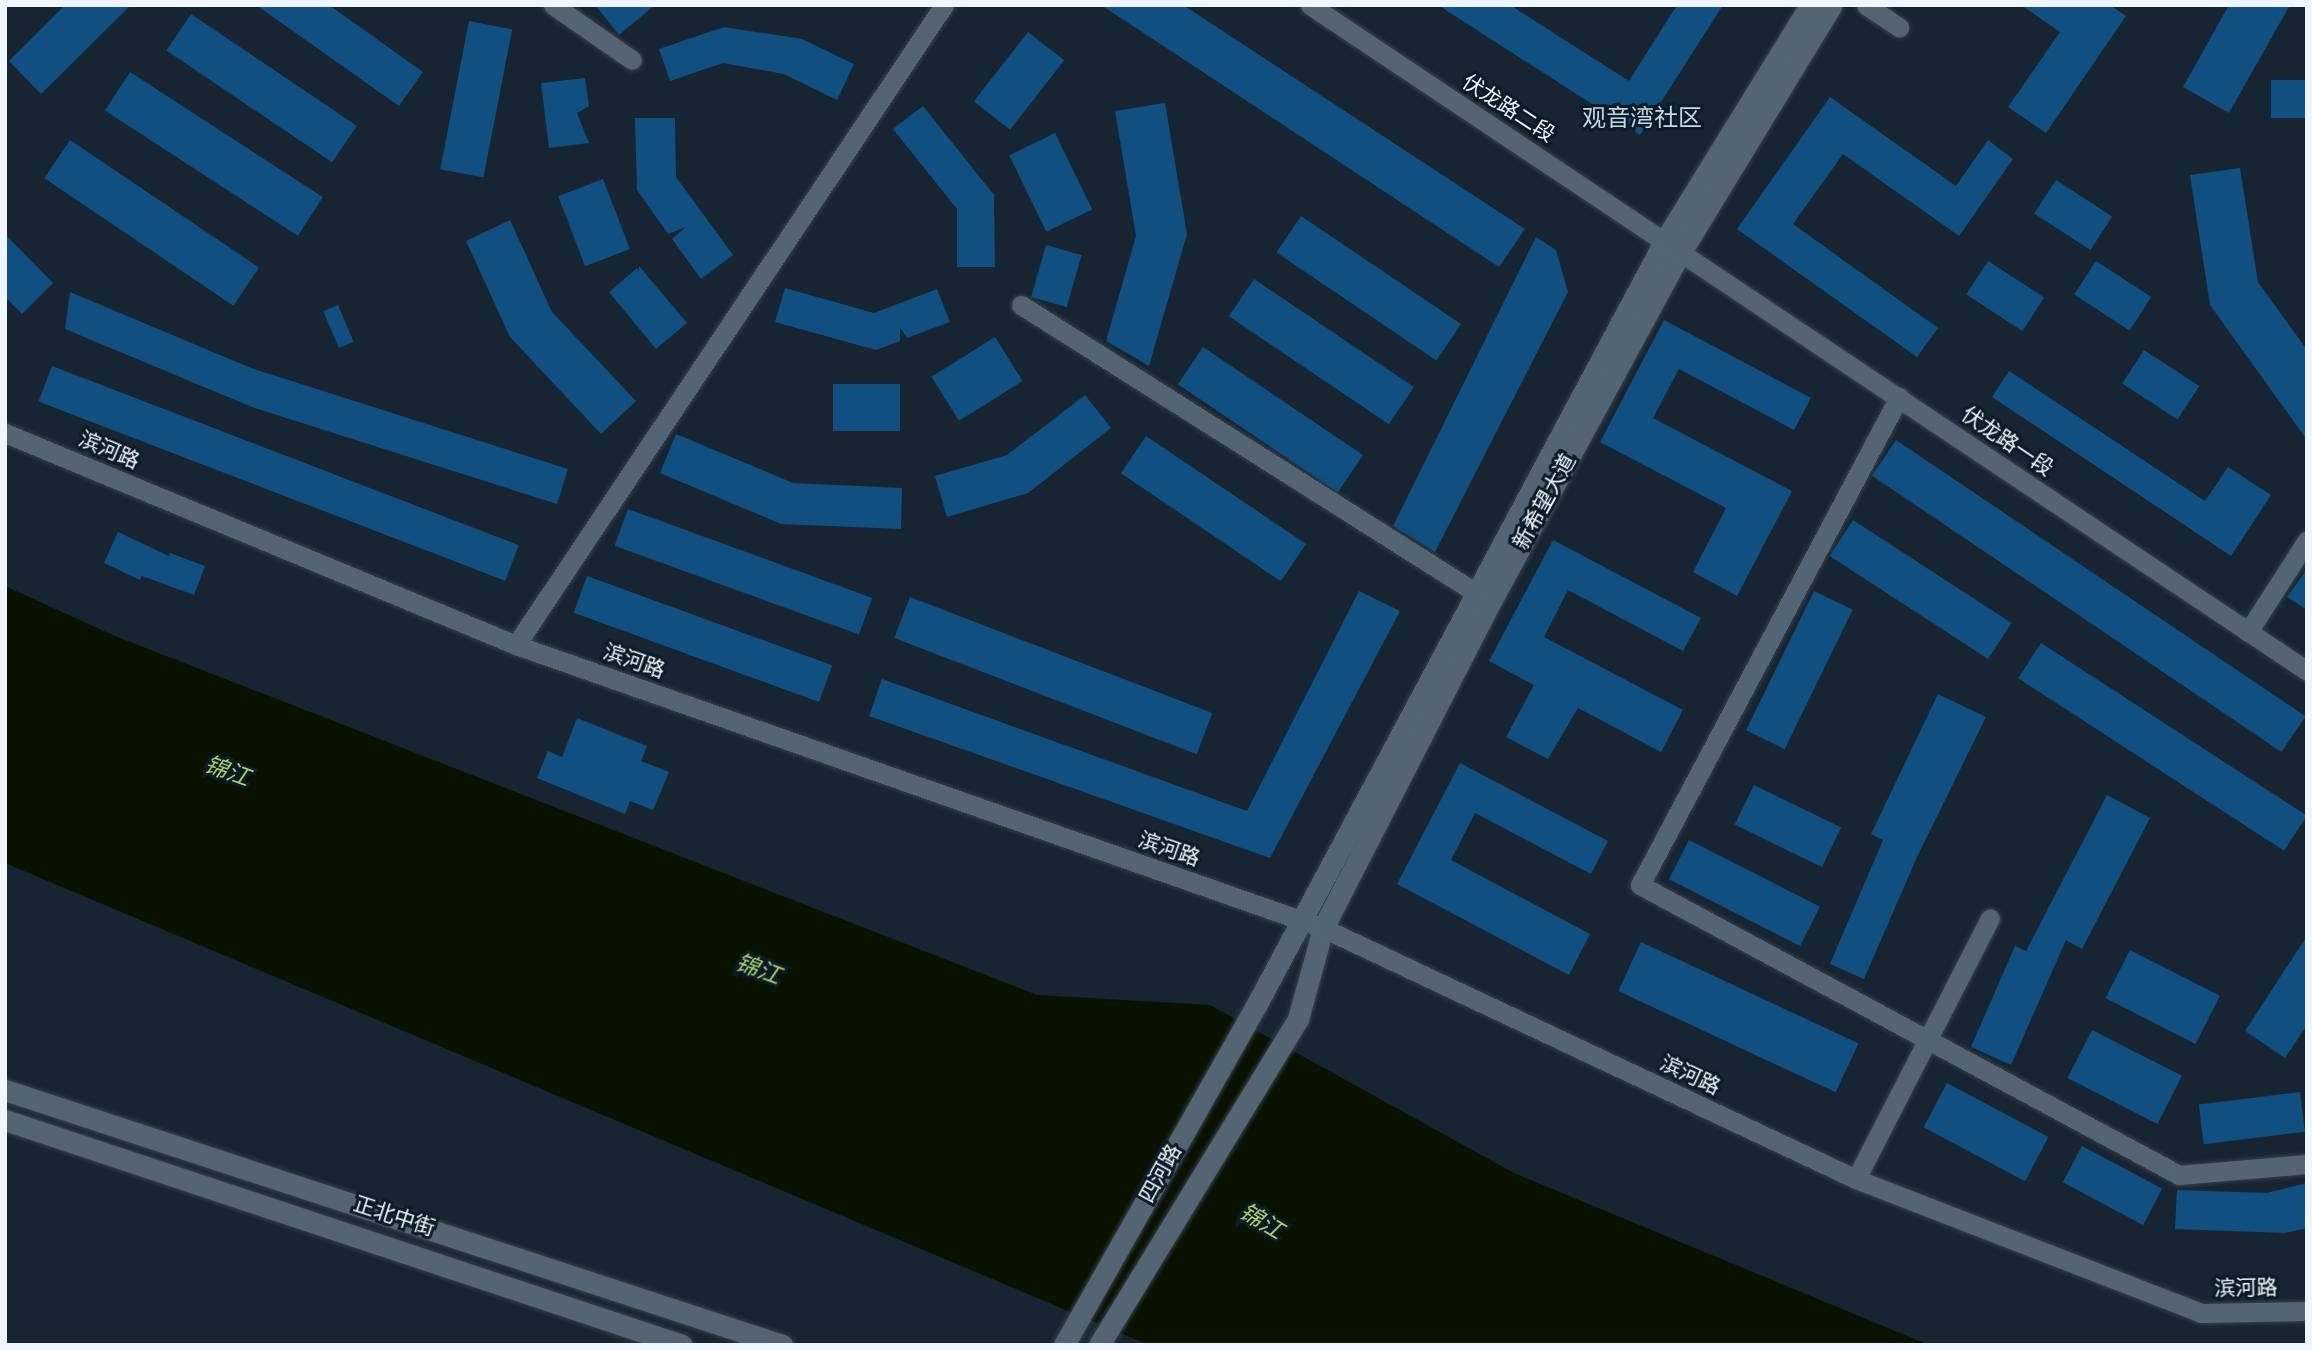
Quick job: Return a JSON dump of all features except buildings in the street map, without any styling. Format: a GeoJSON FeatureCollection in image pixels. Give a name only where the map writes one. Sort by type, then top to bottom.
{"type":"FeatureCollection","features":[{"type":"Feature","properties":{"kind":"street"},"geometry":{"type":"LineString","coordinates":[[553,5],[632,60]]}},
{"type":"Feature","properties":{"kind":"street"},"geometry":{"type":"LineString","coordinates":[[516,645],[943,5]]}},
{"type":"Feature","properties":{"kind":"street","name":"伏龙路二段"},"geometry":{"type":"LineString","coordinates":[[1310,5],[1673,246]]}},
{"type":"Feature","properties":{"kind":"street"},"geometry":{"type":"LineString","coordinates":[[1673,246],[1810,5]]}},
{"type":"Feature","properties":{"kind":"street","name":"新希望大道"},"geometry":{"type":"LineString","coordinates":[[1298,1019],[1324,928],[1673,246],[1832,5]]}},
{"type":"Feature","properties":{"kind":"street"},"geometry":{"type":"LineString","coordinates":[[1866,5],[1899,27]]}},
{"type":"Feature","properties":{"kind":"street","name":"伏龙路一段"},"geometry":{"type":"LineString","coordinates":[[1673,246],[2307,671]]}},
{"type":"Feature","properties":{"kind":"street","name":"四河路"},"geometry":{"type":"LineString","coordinates":[[1068,1339],[1258,1002],[1298,919],[1673,246]]}},
{"type":"Feature","properties":{"kind":"street"},"geometry":{"type":"LineString","coordinates":[[1021,305],[1478,594]]}},
{"type":"Feature","properties":{"kind":"street"},"geometry":{"type":"LineString","coordinates":[[1899,397],[1640,885],[1927,1042],[2179,1175],[2307,1164]]}},
{"type":"Feature","properties":{"kind":"street","name":"滨河路"},"geometry":{"type":"LineString","coordinates":[[5,433],[516,645],[1324,928],[1856,1179],[2200,1313],[2307,1311]]}},
{"type":"Feature","properties":{"kind":"street"},"geometry":{"type":"LineString","coordinates":[[2248,632],[2307,540]]}},
{"type":"Feature","properties":{"kind":"street"},"geometry":{"type":"LineString","coordinates":[[1856,1179],[1990,918]]}},
{"type":"Feature","properties":{"kind":"street","name":"四河路"},"geometry":{"type":"LineString","coordinates":[[1099,1345],[1298,1019]]}},
{"type":"Feature","properties":{"kind":"street","name":"正北中街"},"geometry":{"type":"LineString","coordinates":[[5,1090],[782,1345]]}},
{"type":"Feature","properties":{"kind":"street","name":"正北中街"},"geometry":{"type":"LineString","coordinates":[[5,1120],[682,1345]]}},
{"type":"Feature","properties":{"kind":"water","name":"锦江"},"geometry":{"type":"Polygon","coordinates":[[[5,586],[115,636],[1037,995],[1210,1005],[1514,1173],[1929,1345],[1149,1345],[5,863],[5,586]]]}},
{"type":"Feature","properties":{"kind":"district","name":"观音湾社区"},"geometry":{"type":"Point","coordinates":[1642,119]}}]}
